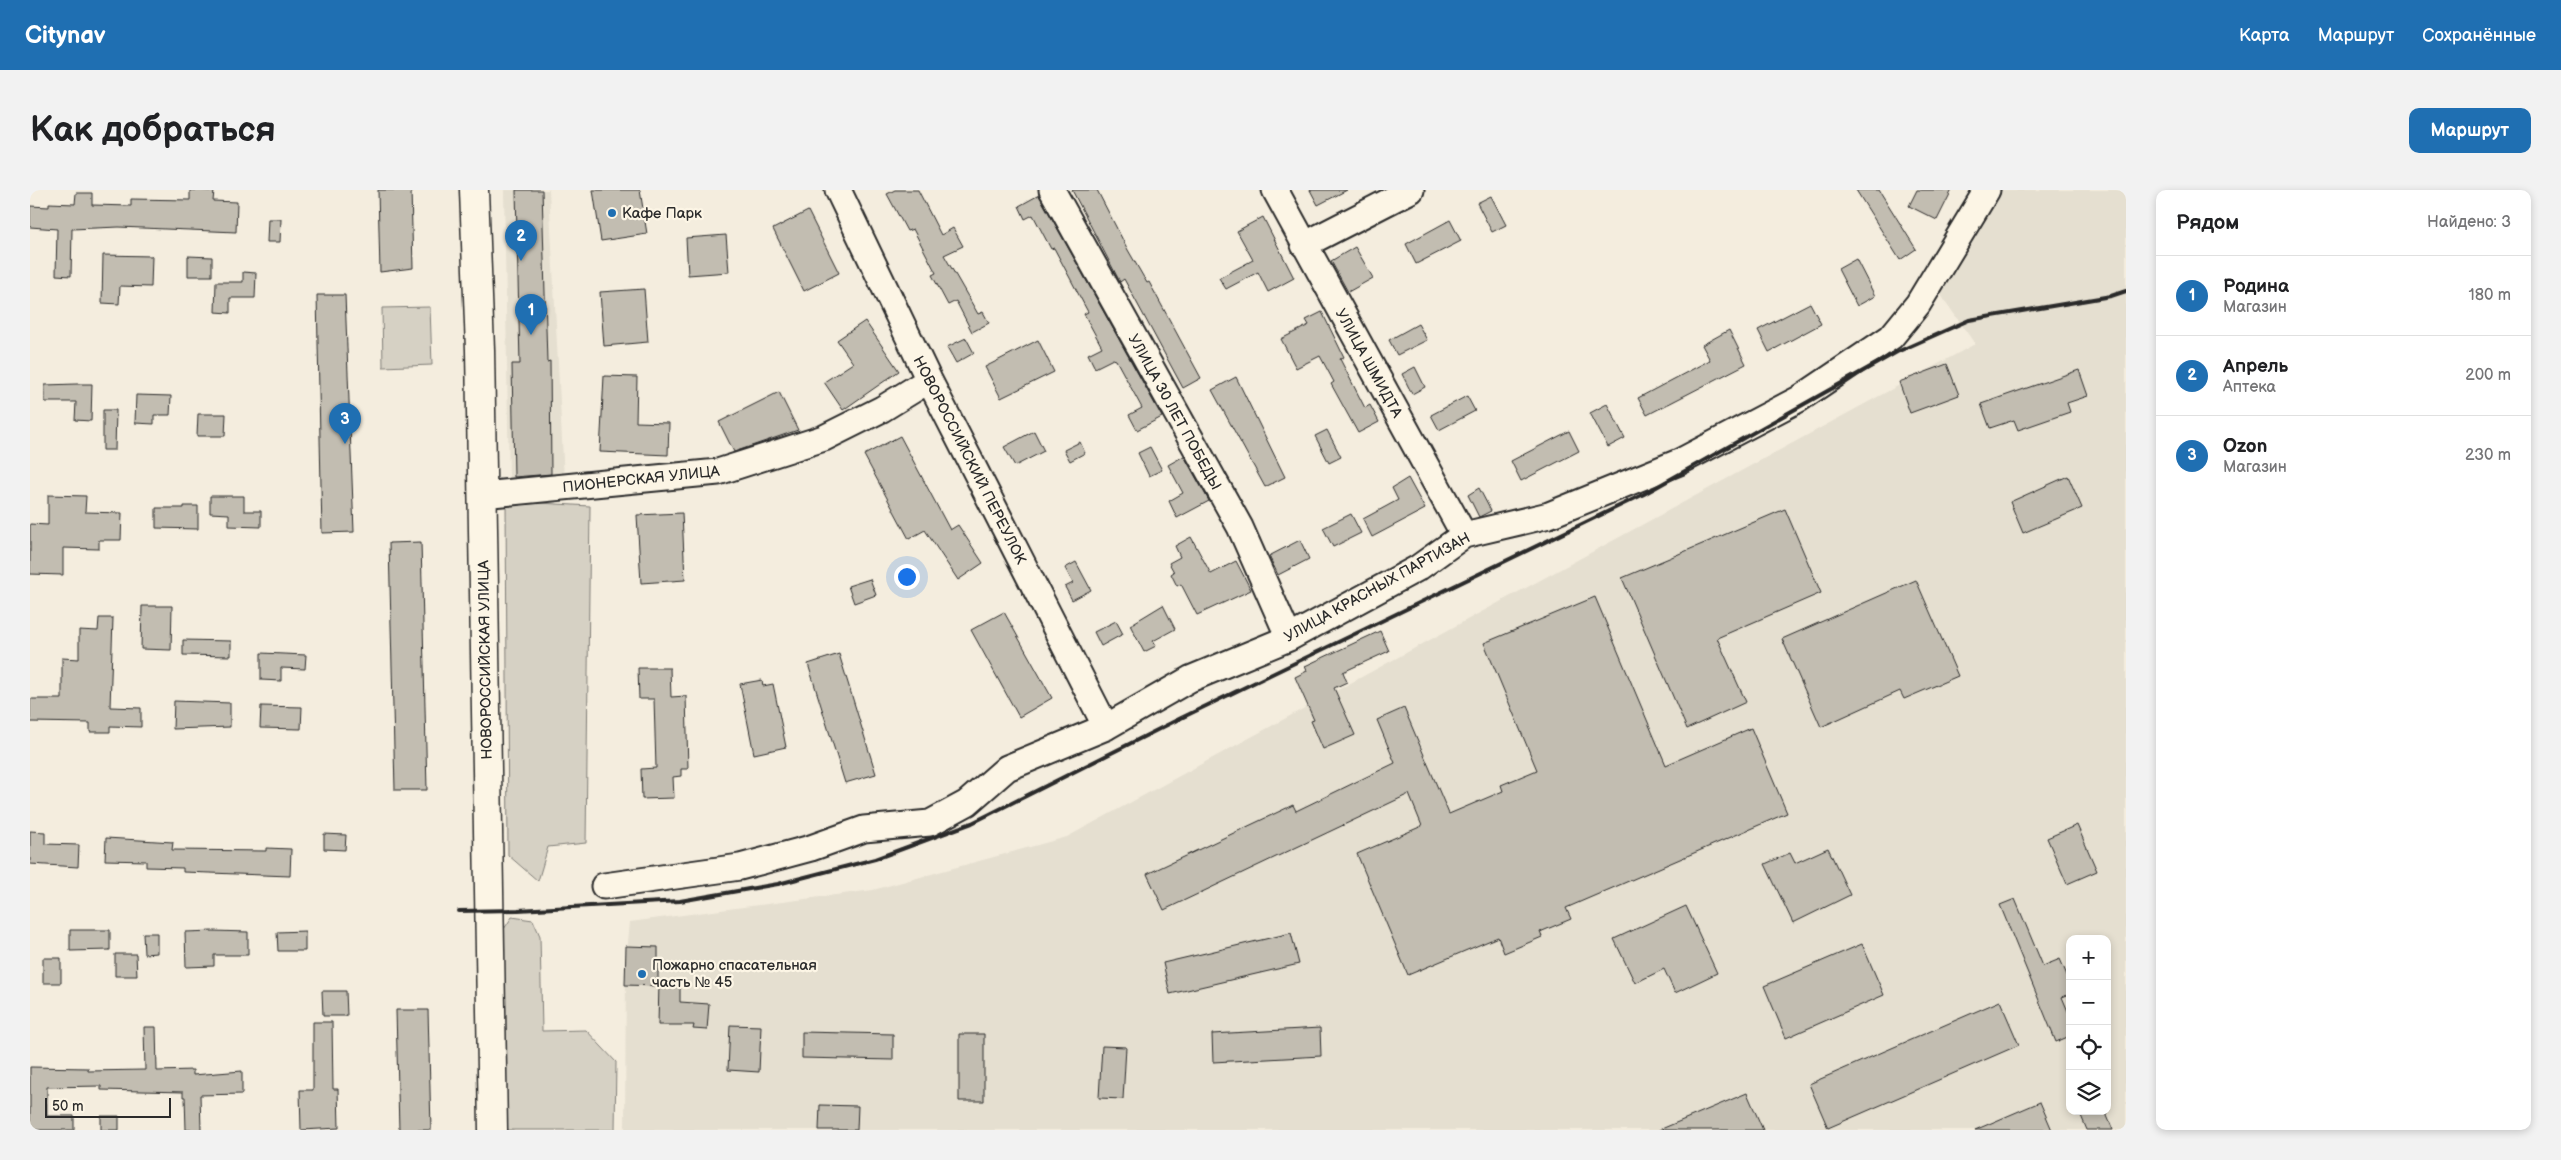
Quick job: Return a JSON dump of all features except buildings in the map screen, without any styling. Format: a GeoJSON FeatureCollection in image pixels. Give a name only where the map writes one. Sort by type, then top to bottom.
{"type":"FeatureCollection","features":[{"type":"Feature","properties":{"kind":"main road","name":"НОВОРОССИЙСКАЯ УЛИЦА"},"geometry":{"type":"LineString","coordinates":[[474,190],[482,495],[493,1130]]}},
{"type":"Feature","properties":{"kind":"street","name":"НОВОРОССИЙСКИЙ ПЕРЕУЛОК"},"geometry":{"type":"LineString","coordinates":[[838,190],[929,380],[1106,727]]}},
{"type":"Feature","properties":{"kind":"street","name":"УЛИЦА 30 ЛЕТ ПОБЕДЫ"},"geometry":{"type":"LineString","coordinates":[[1052,190],[1240,528],[1289,638]]}},
{"type":"Feature","properties":{"kind":"street","name":"УЛИЦА ШМИДТА"},"geometry":{"type":"LineString","coordinates":[[1275,190],[1464,535]]}},
{"type":"Feature","properties":{"kind":"street"},"geometry":{"type":"LineString","coordinates":[[1304,245],[1411,190]]}},
{"type":"Feature","properties":{"kind":"street","name":"УЛИЦА КРАСНЫХ ПАРТИЗАН"},"geometry":{"type":"LineString","coordinates":[[604,886],[740,867],[811,848],[864,829],[930,823],[967,803],[1007,768],[1106,727],[1190,678],[1289,638],[1418,568],[1464,535],[1549,515],[1679,462],[1799,399],[1892,337],[1918,304],[1987,190]]}},
{"type":"Feature","properties":{"kind":"street","name":"ПИОНЕРСКАЯ УЛИЦА"},"geometry":{"type":"LineString","coordinates":[[482,495],[718,472],[824,438],[882,410],[929,380]]}},
{"type":"Feature","properties":{"kind":"shaded area"},"geometry":{"type":"Polygon","coordinates":[[[504,190],[549,190],[564,479],[509,481],[504,190]]]}},
{"type":"Feature","properties":{"kind":"shaded area"},"geometry":{"type":"Polygon","coordinates":[[[1999,190],[2126,190],[2126,1130],[625,1130],[626,963],[630,922],[873,890],[1067,837],[1975,344],[1936,288],[1999,190]]]}},
{"type":"Feature","properties":{"kind":"shaded area"},"geometry":{"type":"Polygon","coordinates":[[[430,307],[432,365],[383,367],[382,308],[430,307]]]}},
{"type":"Feature","properties":{"kind":"shaded area"},"geometry":{"type":"Polygon","coordinates":[[[506,501],[590,506],[586,843],[548,847],[538,881],[508,855],[506,501]]]}},
{"type":"Feature","properties":{"kind":"shaded area"},"geometry":{"type":"Polygon","coordinates":[[[512,917],[533,920],[540,936],[542,1031],[586,1030],[616,1062],[615,1130],[504,1130],[500,935],[512,917]]]}},
{"type":"Feature","properties":{"kind":"railway"},"geometry":{"type":"LineString","coordinates":[[459,911],[518,910],[680,901],[778,884],[875,859],[972,823],[1177,720],[1644,494],[1897,352],[1969,320],[2111,296],[2126,291]]}},
{"type":"Feature","properties":{"kind":"place","name":"Кафе Парк"},"geometry":{"type":"Point","coordinates":[612,213]}},
{"type":"Feature","properties":{"kind":"place","name":"Апрель"},"geometry":{"type":"Point","coordinates":[521,261]}},
{"type":"Feature","properties":{"kind":"place","name":"Родина"},"geometry":{"type":"Point","coordinates":[531,335]}},
{"type":"Feature","properties":{"kind":"place","name":"Ozon"},"geometry":{"type":"Point","coordinates":[345,444]}},
{"type":"Feature","properties":{"kind":"place","name":"Пожарно спасательная часть № 45"},"geometry":{"type":"Point","coordinates":[642,974]}}]}
